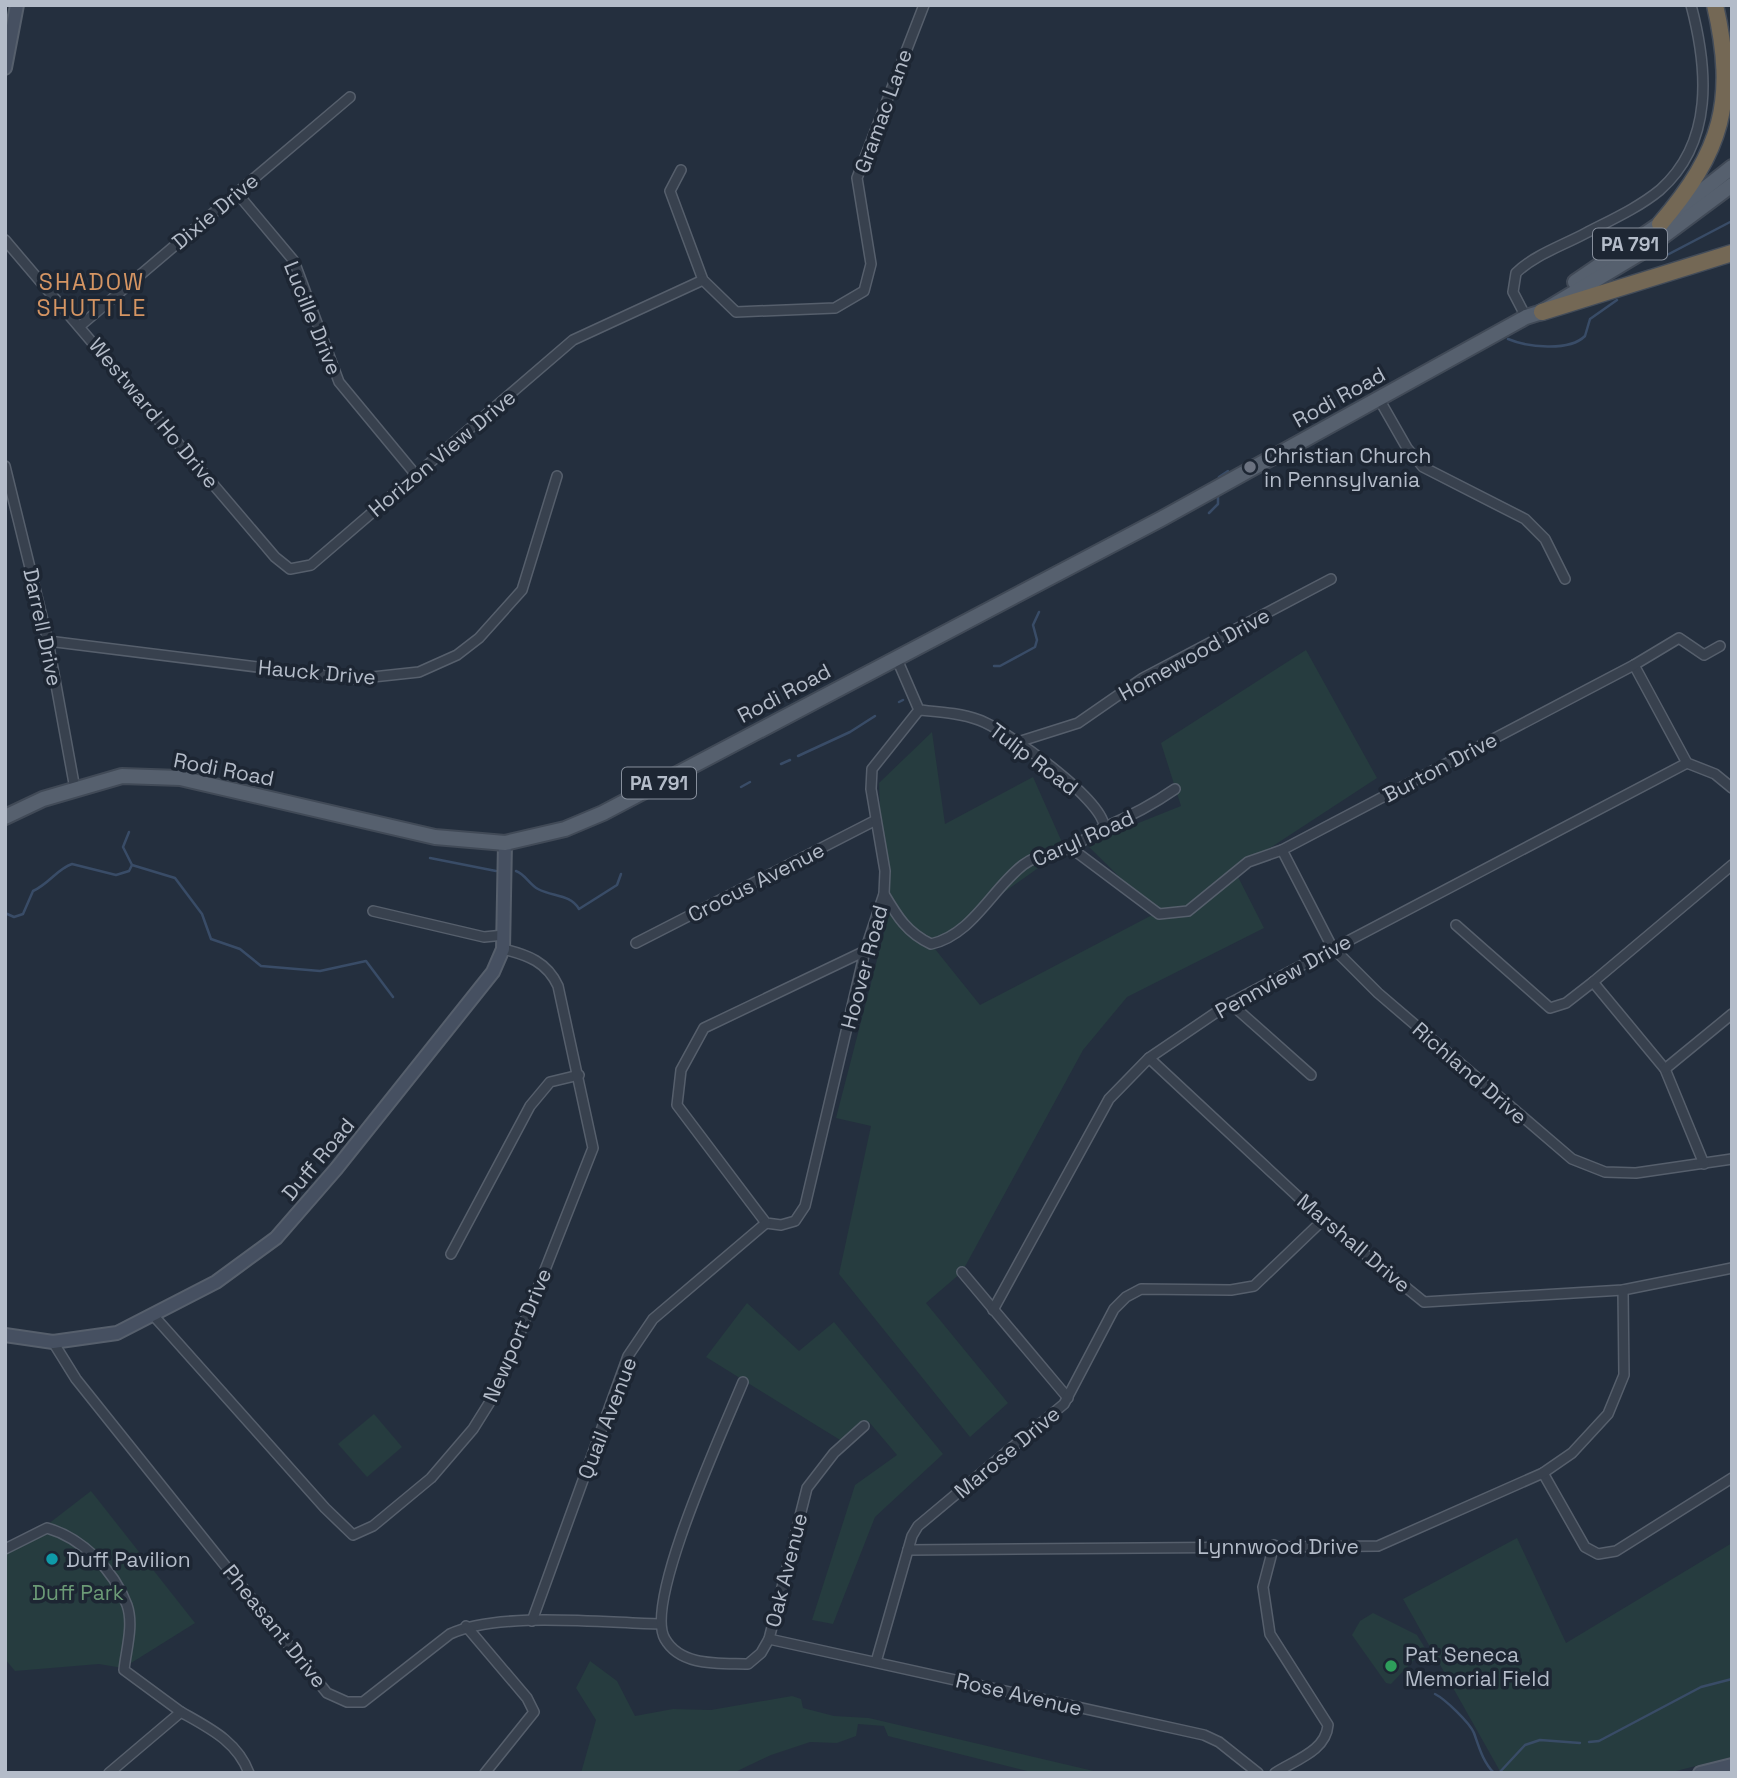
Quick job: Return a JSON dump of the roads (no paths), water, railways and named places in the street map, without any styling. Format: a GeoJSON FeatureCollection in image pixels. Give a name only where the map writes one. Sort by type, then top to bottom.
{"type":"FeatureCollection","features":[{"type":"Feature","properties":{"kind":"highway"},"geometry":{"type":"LineString","coordinates":[[1660,224],[1702,171],[1722,124],[1727,74],[1716,5]]}},
{"type":"Feature","properties":{"kind":"highway"},"geometry":{"type":"LineString","coordinates":[[1534,315],[1732,253]]}},
{"type":"Feature","properties":{"kind":"main road","name":"Rodi Road"},"geometry":{"type":"LineString","coordinates":[[1534,315],[1538,306],[1660,224],[1732,167]]}},
{"type":"Feature","properties":{"kind":"main road","name":"Rodi Road"},"geometry":{"type":"LineString","coordinates":[[5,817],[75,789],[122,776],[180,778],[435,837],[505,843],[565,828],[603,813],[1161,519],[1534,315],[1642,252],[1732,185]]}},
{"type":"Feature","properties":{"kind":"street"},"geometry":{"type":"LineString","coordinates":[[5,68],[17,5]]}},
{"type":"Feature","properties":{"kind":"street","name":"Gramac Lane"},"geometry":{"type":"LineString","coordinates":[[681,170],[670,191],[703,280],[736,312],[835,308],[864,291],[871,264],[857,178],[924,5]]}},
{"type":"Feature","properties":{"kind":"street"},"geometry":{"type":"LineString","coordinates":[[1534,315],[1512,288],[1519,270],[1648,198],[1668,181],[1689,152],[1701,118],[1704,93],[1700,47],[1691,5]]}},
{"type":"Feature","properties":{"kind":"street","name":"Dixie Drive"},"geometry":{"type":"LineString","coordinates":[[80,326],[350,97]]}},
{"type":"Feature","properties":{"kind":"street","name":"Lucille Drive"},"geometry":{"type":"LineString","coordinates":[[237,193],[294,261],[339,382],[416,475]]}},
{"type":"Feature","properties":{"kind":"street","name":"Westward Ho Drive"},"geometry":{"type":"LineString","coordinates":[[5,240],[275,557],[290,569],[311,565]]}},
{"type":"Feature","properties":{"kind":"street","name":"Horizon View Drive"},"geometry":{"type":"LineString","coordinates":[[311,565],[573,340],[703,280]]}},
{"type":"Feature","properties":{"kind":"street"},"geometry":{"type":"LineString","coordinates":[[1379,399],[1407,448],[1423,467],[1525,519],[1545,539],[1565,579]]}},
{"type":"Feature","properties":{"kind":"street","name":"Darrell Drive"},"geometry":{"type":"LineString","coordinates":[[5,466],[48,641],[75,789]]}},
{"type":"Feature","properties":{"kind":"street","name":"Hauck Drive"},"geometry":{"type":"LineString","coordinates":[[48,641],[354,679],[419,672],[457,655],[479,638],[522,590],[557,476]]}},
{"type":"Feature","properties":{"kind":"street","name":"Homewood Drive"},"geometry":{"type":"LineString","coordinates":[[1018,742],[1078,723],[1143,678],[1331,579]]}},
{"type":"Feature","properties":{"kind":"street","name":"Burton Drive"},"geometry":{"type":"LineString","coordinates":[[1071,848],[1159,914],[1188,911],[1248,862],[1282,850],[1634,665],[1679,638],[1704,655],[1720,646]]}},
{"type":"Feature","properties":{"kind":"street"},"geometry":{"type":"LineString","coordinates":[[896,657],[919,710]]}},
{"type":"Feature","properties":{"kind":"street"},"geometry":{"type":"LineString","coordinates":[[1634,665],[1687,763],[1715,774],[1732,788]]}},
{"type":"Feature","properties":{"kind":"street","name":"Tulip Road"},"geometry":{"type":"LineString","coordinates":[[919,710],[976,719],[1018,742],[1095,806],[1104,827]]}},
{"type":"Feature","properties":{"kind":"street","name":"Hoover Road"},"geometry":{"type":"LineString","coordinates":[[766,1223],[781,1225],[795,1221],[805,1206],[865,951],[884,894],[885,871],[876,820],[872,769],[919,710]]}},
{"type":"Feature","properties":{"kind":"street","name":"Pennview Drive"},"geometry":{"type":"LineString","coordinates":[[993,1310],[1109,1099],[1149,1058],[1230,1003],[1332,947],[1687,763]]}},
{"type":"Feature","properties":{"kind":"street","name":"Caryl Road"},"geometry":{"type":"LineString","coordinates":[[884,894],[902,924],[931,944],[942,942],[962,928],[1022,865],[1045,854],[1071,848],[1104,827],[1137,814],[1175,789]]}},
{"type":"Feature","properties":{"kind":"street","name":"Crocus Avenue"},"geometry":{"type":"LineString","coordinates":[[636,943],[876,820]]}},
{"type":"Feature","properties":{"kind":"street","name":"Duff Road"},"geometry":{"type":"LineString","coordinates":[[5,1335],[53,1342],[117,1333],[216,1282],[276,1238],[336,1169],[489,977],[503,949],[505,843]]}},
{"type":"Feature","properties":{"kind":"street","name":"Richland Drive"},"geometry":{"type":"LineString","coordinates":[[1282,850],[1332,947],[1378,993],[1572,1160],[1605,1172],[1636,1173],[1732,1159]]}},
{"type":"Feature","properties":{"kind":"street"},"geometry":{"type":"LineString","coordinates":[[1456,925],[1550,1008],[1566,1003],[1593,982],[1732,865]]}},
{"type":"Feature","properties":{"kind":"street"},"geometry":{"type":"LineString","coordinates":[[373,911],[484,937],[504,935]]}},
{"type":"Feature","properties":{"kind":"street","name":"Newport Drive"},"geometry":{"type":"LineString","coordinates":[[153,1315],[325,1508],[353,1535],[373,1526],[431,1478],[473,1429],[498,1389],[593,1148],[561,993],[553,975],[534,959],[503,949]]}},
{"type":"Feature","properties":{"kind":"street"},"geometry":{"type":"LineString","coordinates":[[766,1223],[677,1105],[681,1070],[704,1028],[865,951]]}},
{"type":"Feature","properties":{"kind":"street"},"geometry":{"type":"LineString","coordinates":[[1593,982],[1665,1069],[1704,1164]]}},
{"type":"Feature","properties":{"kind":"street"},"geometry":{"type":"LineString","coordinates":[[1230,1003],[1311,1075]]}},
{"type":"Feature","properties":{"kind":"street"},"geometry":{"type":"LineString","coordinates":[[1665,1069],[1732,1014]]}},
{"type":"Feature","properties":{"kind":"street","name":"Marshall Drive"},"geometry":{"type":"LineString","coordinates":[[1149,1058],[1323,1220],[1424,1302],[1623,1290],[1732,1268]]}},
{"type":"Feature","properties":{"kind":"street"},"geometry":{"type":"LineString","coordinates":[[451,1254],[530,1106],[550,1082],[579,1075]]}},
{"type":"Feature","properties":{"kind":"street","name":"Marose Drive"},"geometry":{"type":"LineString","coordinates":[[876,1662],[908,1550],[918,1526],[1048,1419],[1069,1398],[1114,1309],[1126,1297],[1142,1289],[1231,1290],[1254,1286],[1323,1220]]}},
{"type":"Feature","properties":{"kind":"street","name":"Quail Avenue"},"geometry":{"type":"LineString","coordinates":[[532,1621],[628,1356],[653,1319],[766,1223]]}},
{"type":"Feature","properties":{"kind":"street"},"geometry":{"type":"LineString","coordinates":[[962,1272],[1069,1398]]}},
{"type":"Feature","properties":{"kind":"street","name":"Lynnwood Drive"},"geometry":{"type":"LineString","coordinates":[[908,1550],[1378,1546],[1543,1472],[1572,1453],[1608,1414],[1624,1375],[1623,1290]]}},
{"type":"Feature","properties":{"kind":"street","name":"Pheasant Drive"},"geometry":{"type":"LineString","coordinates":[[53,1342],[76,1379],[327,1693],[347,1702],[363,1702],[450,1634],[466,1626],[532,1621],[660,1624]]}},
{"type":"Feature","properties":{"kind":"street"},"geometry":{"type":"LineString","coordinates":[[660,1624],[666,1578],[743,1382]]}},
{"type":"Feature","properties":{"kind":"street","name":"Oak Avenue"},"geometry":{"type":"LineString","coordinates":[[660,1624],[665,1640],[683,1657],[707,1663],[748,1664],[761,1653],[769,1639],[807,1488],[834,1453],[864,1426]]}},
{"type":"Feature","properties":{"kind":"street"},"geometry":{"type":"LineString","coordinates":[[1543,1472],[1585,1548],[1598,1554],[1616,1551],[1732,1478]]}},
{"type":"Feature","properties":{"kind":"street"},"geometry":{"type":"LineString","coordinates":[[5,1549],[47,1528],[65,1533],[87,1546],[127,1605],[129,1631],[124,1670],[181,1712],[224,1738],[243,1757],[249,1773]]}},
{"type":"Feature","properties":{"kind":"street"},"geometry":{"type":"LineString","coordinates":[[1274,1545],[1263,1587],[1270,1634],[1328,1725],[1327,1737],[1316,1749],[1275,1773]]}},
{"type":"Feature","properties":{"kind":"street"},"geometry":{"type":"LineString","coordinates":[[466,1626],[527,1698],[534,1712],[485,1773]]}},
{"type":"Feature","properties":{"kind":"street","name":"Rose Avenue"},"geometry":{"type":"LineString","coordinates":[[769,1639],[1204,1735],[1219,1742],[1258,1773]]}},
{"type":"Feature","properties":{"kind":"street"},"geometry":{"type":"LineString","coordinates":[[109,1773],[181,1712]]}},
{"type":"Feature","properties":{"kind":"street"},"geometry":{"type":"LineString","coordinates":[[1700,1773],[1732,1765]]}},
{"type":"Feature","properties":{"kind":"waterway"},"geometry":{"type":"LineString","coordinates":[[1665,256],[1732,221]]}},
{"type":"Feature","properties":{"kind":"waterway"},"geometry":{"type":"LineString","coordinates":[[1508,339],[1536,346],[1559,346],[1578,341],[1585,336],[1590,319],[1617,300]]}},
{"type":"Feature","properties":{"kind":"waterway"},"geometry":{"type":"LineString","coordinates":[[1218,482],[1219,477],[1228,471]]}},
{"type":"Feature","properties":{"kind":"waterway"},"geometry":{"type":"LineString","coordinates":[[1209,513],[1218,504],[1218,496]]}},
{"type":"Feature","properties":{"kind":"waterway"},"geometry":{"type":"LineString","coordinates":[[994,666],[1000,666],[1035,647],[1037,640],[1033,625],[1039,612]]}},
{"type":"Feature","properties":{"kind":"waterway"},"geometry":{"type":"LineString","coordinates":[[899,702],[903,700]]}},
{"type":"Feature","properties":{"kind":"waterway"},"geometry":{"type":"LineString","coordinates":[[798,756],[850,732],[875,716]]}},
{"type":"Feature","properties":{"kind":"waterway"},"geometry":{"type":"LineString","coordinates":[[781,764],[790,760]]}},
{"type":"Feature","properties":{"kind":"waterway"},"geometry":{"type":"LineString","coordinates":[[741,787],[750,782]]}},
{"type":"Feature","properties":{"kind":"waterway"},"geometry":{"type":"LineString","coordinates":[[5,913],[14,917],[23,914],[33,891],[72,864],[116,875],[129,871],[132,865],[123,847],[129,832]]}},
{"type":"Feature","properties":{"kind":"waterway"},"geometry":{"type":"LineString","coordinates":[[430,858],[496,871]]}},
{"type":"Feature","properties":{"kind":"waterway"},"geometry":{"type":"LineString","coordinates":[[132,865],[175,878],[202,914],[211,939],[240,949],[261,966],[320,971],[366,961],[393,997]]}},
{"type":"Feature","properties":{"kind":"waterway"},"geometry":{"type":"LineString","coordinates":[[516,871],[538,889],[566,898],[579,909],[617,885],[621,874]]}},
{"type":"Feature","properties":{"kind":"waterway"},"geometry":{"type":"LineString","coordinates":[[1589,1742],[1599,1741],[1701,1687],[1732,1679]]}},
{"type":"Feature","properties":{"kind":"waterway"},"geometry":{"type":"LineString","coordinates":[[1435,1694],[1472,1729],[1484,1759],[1494,1773]]}},
{"type":"Feature","properties":{"kind":"waterway"},"geometry":{"type":"LineString","coordinates":[[1499,1773],[1525,1745],[1540,1740],[1580,1743]]}},
{"type":"Feature","properties":{"kind":"place","name":"Christian Church in Pennsylvania"},"geometry":{"type":"Point","coordinates":[1250,467]}},
{"type":"Feature","properties":{"kind":"place","name":"Duff Pavilion"},"geometry":{"type":"Point","coordinates":[52,1559]}},
{"type":"Feature","properties":{"kind":"place","name":"Pat Seneca Memorial Field"},"geometry":{"type":"Point","coordinates":[1391,1666]}},
{"type":"Feature","properties":{"kind":"district","name":"SHADOW SHUTTLE"},"geometry":{"type":"Point","coordinates":[92,295]}},
{"type":"Feature","properties":{"kind":"park label","name":"Duff Park"},"geometry":{"type":"Point","coordinates":[78,1592]}}]}
